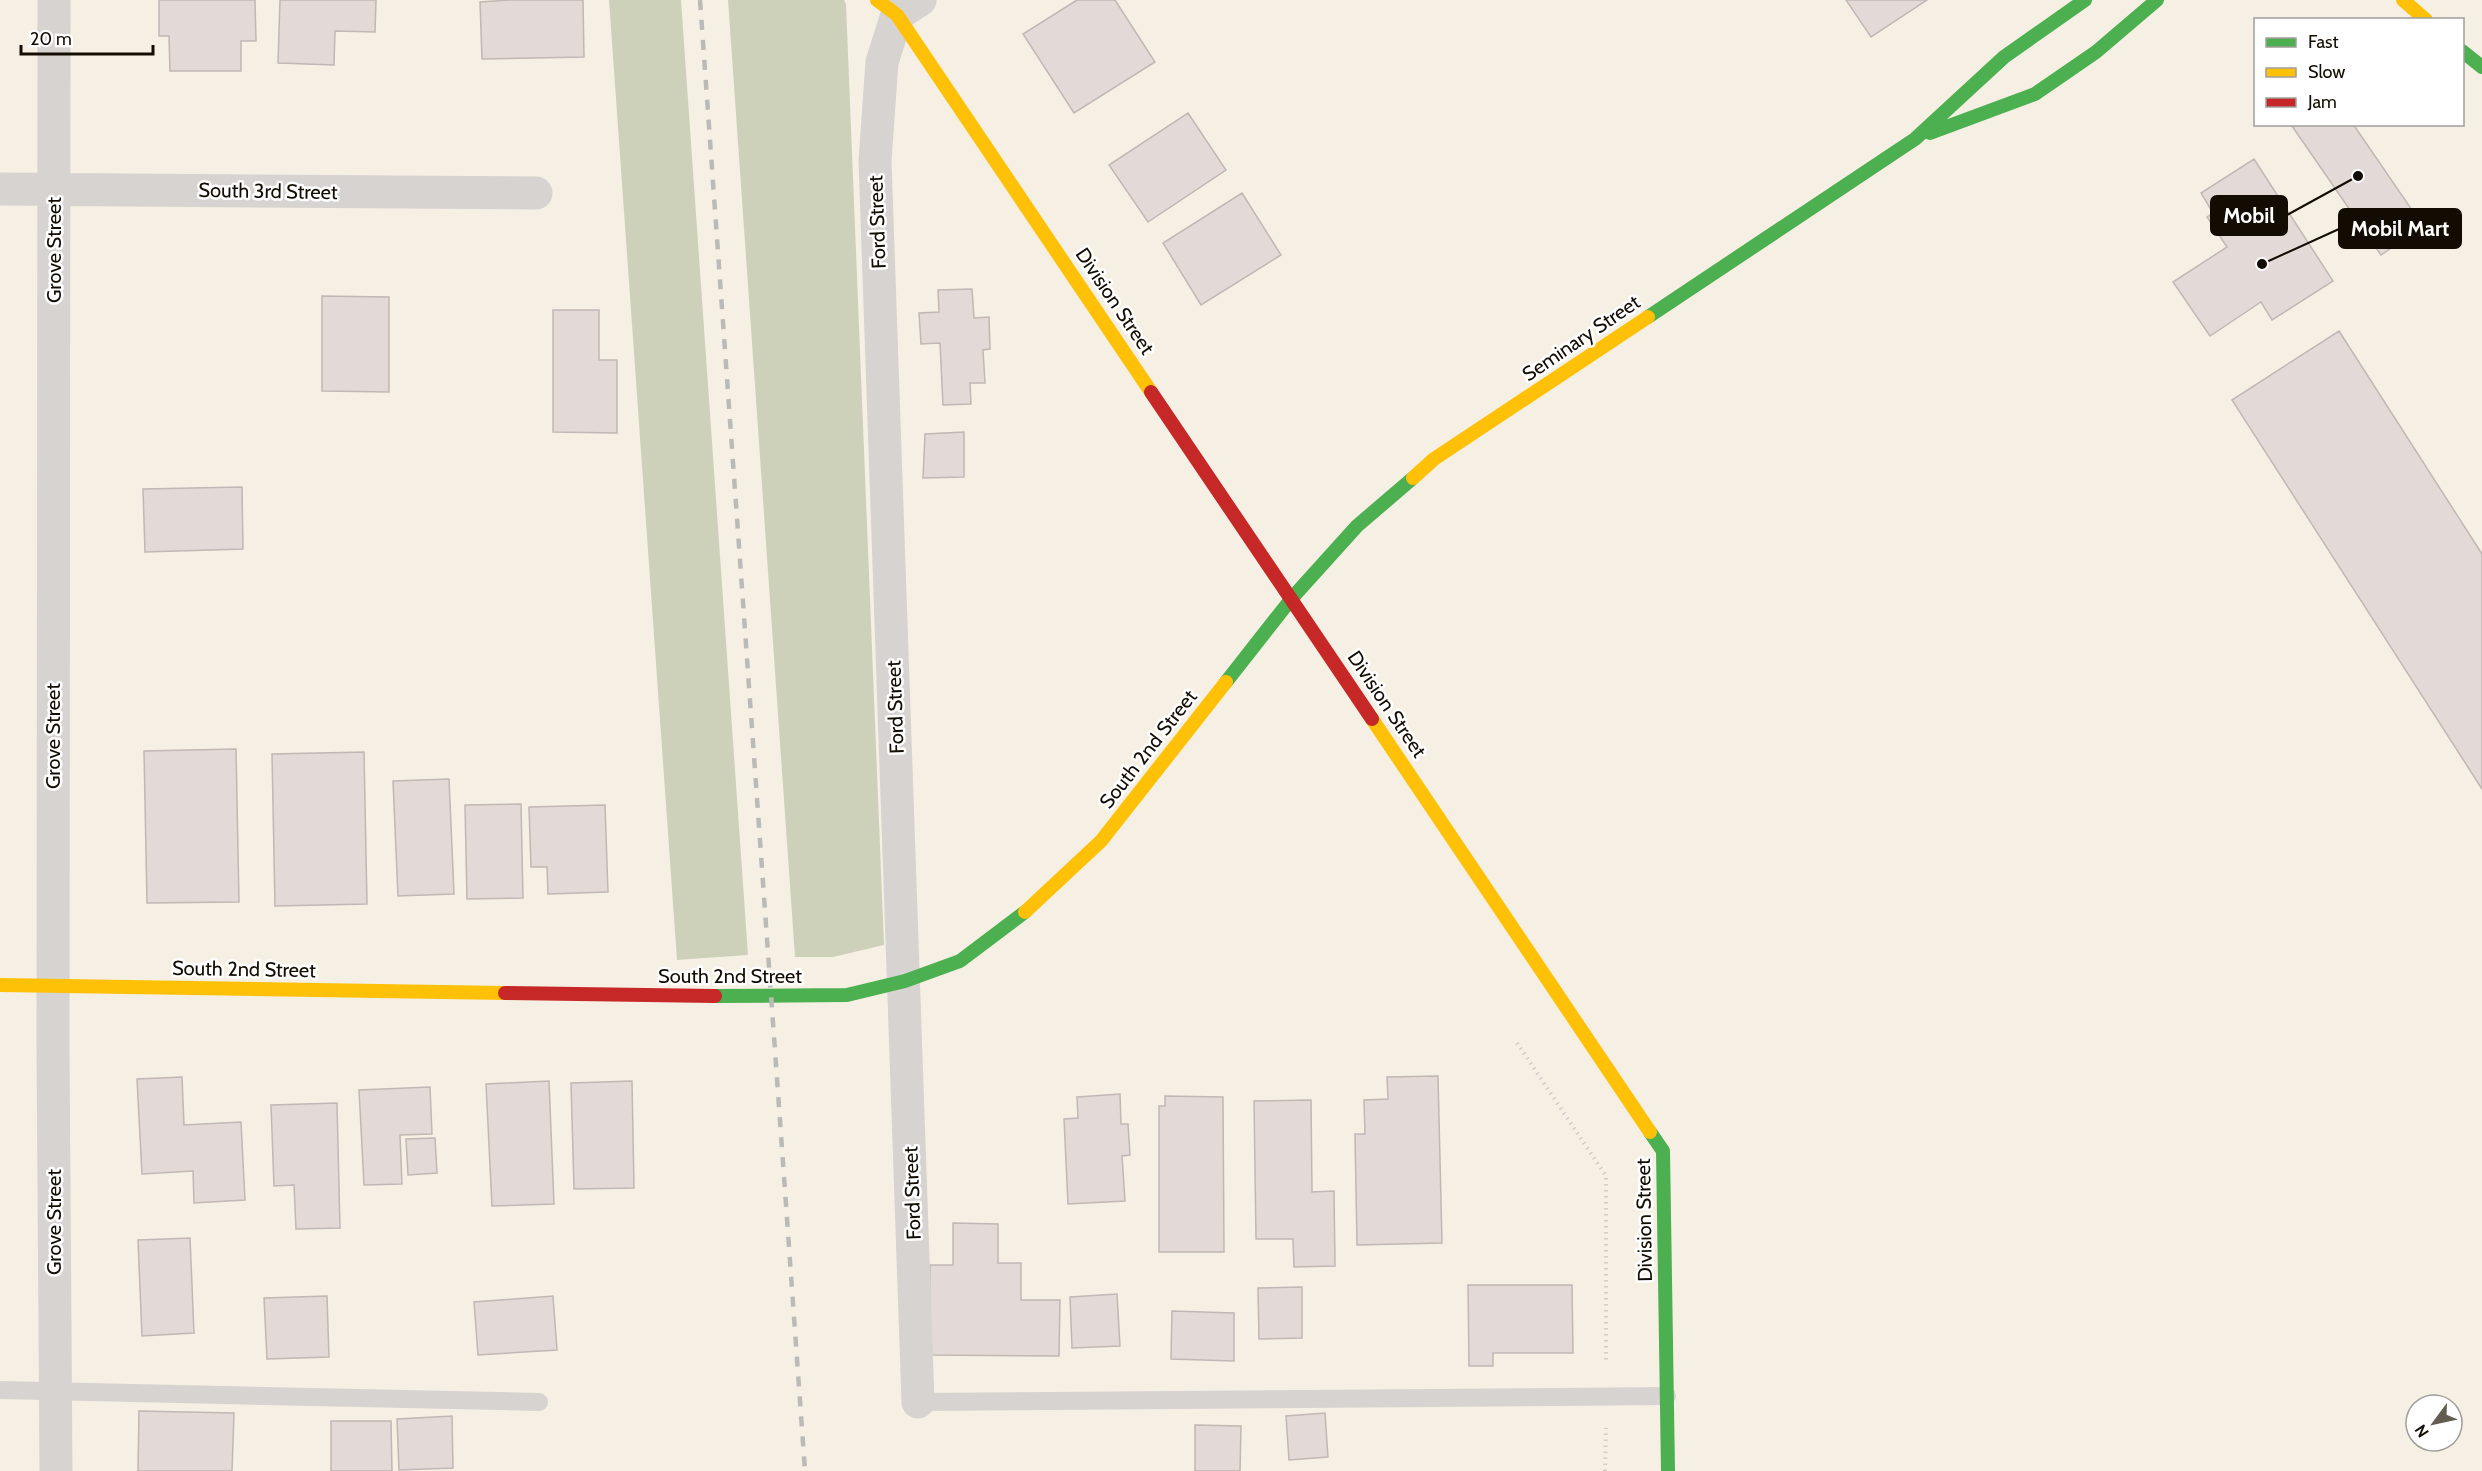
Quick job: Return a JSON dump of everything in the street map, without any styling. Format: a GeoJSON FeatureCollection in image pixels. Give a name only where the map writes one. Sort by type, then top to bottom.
{"type":"FeatureCollection","features":[{"type":"Feature","properties":{"kind":"street","name":"Grove Street"},"geometry":{"type":"LineString","coordinates":[[54,0],[53,985],[56,1471]]}},
{"type":"Feature","properties":{"kind":"street","name":"Seminary Street"},"geometry":{"type":"LineString","coordinates":[[1292,598],[1357,526],[1434,459],[1915,139],[2004,57],[2085,0]]}},
{"type":"Feature","properties":{"kind":"street","name":"Seminary Street"},"geometry":{"type":"LineString","coordinates":[[1915,139],[2035,94],[2096,52],[2157,0]]}},
{"type":"Feature","properties":{"kind":"street"},"geometry":{"type":"LineString","coordinates":[[2403,0],[2424,18]]}},
{"type":"Feature","properties":{"kind":"street","name":"Division Street"},"geometry":{"type":"LineString","coordinates":[[898,5],[1663,1151],[1668,1471]]}},
{"type":"Feature","properties":{"kind":"street","name":"Ford Street"},"geometry":{"type":"LineString","coordinates":[[898,5],[882,62],[875,161],[918,1402]]}},
{"type":"Feature","properties":{"kind":"street"},"geometry":{"type":"LineString","coordinates":[[2464,52],[2482,67]]}},
{"type":"Feature","properties":{"kind":"street","name":"South 3rd Street"},"geometry":{"type":"LineString","coordinates":[[0,189],[536,193]]}},
{"type":"Feature","properties":{"kind":"street","name":"South 2nd Street"},"geometry":{"type":"LineString","coordinates":[[0,985],[705,996],[847,995],[905,981],[960,961],[1024,913],[1101,841],[1292,598]]}},
{"type":"Feature","properties":{"kind":"lane"},"geometry":{"type":"LineString","coordinates":[[0,1390],[539,1402]]}},
{"type":"Feature","properties":{"kind":"lane"},"geometry":{"type":"LineString","coordinates":[[918,1402],[1667,1396]]}},
{"type":"Feature","properties":{"kind":"path"},"geometry":{"type":"LineString","coordinates":[[1517,1044],[1606,1176],[1605,1471]]}},
{"type":"Feature","properties":{"kind":"green space"},"geometry":{"type":"Polygon","coordinates":[[[609,0],[681,0],[748,955],[677,960],[609,0]]]}},
{"type":"Feature","properties":{"kind":"green space"},"geometry":{"type":"Polygon","coordinates":[[[728,0],[844,0],[846,4],[884,945],[833,957],[795,957],[728,0]]]}},
{"type":"Feature","properties":{"kind":"building"},"geometry":{"type":"Polygon","coordinates":[[[159,0],[255,0],[256,41],[241,41],[241,71],[170,71],[169,36],[159,36],[159,0]]]}},
{"type":"Feature","properties":{"kind":"building"},"geometry":{"type":"Polygon","coordinates":[[[280,0],[376,0],[375,32],[335,31],[334,65],[278,63],[280,0]]]}},
{"type":"Feature","properties":{"kind":"building"},"geometry":{"type":"Polygon","coordinates":[[[583,0],[584,57],[482,59],[480,2],[583,0]]]}},
{"type":"Feature","properties":{"kind":"building"},"geometry":{"type":"Polygon","coordinates":[[[1077,0],[1115,0],[1155,62],[1074,113],[1023,34],[1077,0]]]}},
{"type":"Feature","properties":{"kind":"building"},"geometry":{"type":"Polygon","coordinates":[[[1846,0],[1927,0],[1871,37],[1846,0]]]}},
{"type":"Feature","properties":{"kind":"building"},"geometry":{"type":"Polygon","coordinates":[[[1188,113],[1226,170],[1148,222],[1109,165],[1188,113]]]}},
{"type":"Feature","properties":{"kind":"building"},"geometry":{"type":"Polygon","coordinates":[[[2292,126],[2354,126],[2423,226],[2381,255],[2292,126]]]}},
{"type":"Feature","properties":{"kind":"building"},"geometry":{"type":"Polygon","coordinates":[[[2254,159],[2333,281],[2272,320],[2261,302],[2210,336],[2173,282],[2227,247],[2207,217],[2213,213],[2201,193],[2254,159]]]}},
{"type":"Feature","properties":{"kind":"building"},"geometry":{"type":"Polygon","coordinates":[[[1242,193],[1281,255],[1201,305],[1163,243],[1242,193]]]}},
{"type":"Feature","properties":{"kind":"building"},"geometry":{"type":"Polygon","coordinates":[[[972,289],[974,318],[989,317],[990,349],[983,350],[985,383],[970,383],[971,404],[943,405],[940,343],[921,344],[919,313],[939,312],[938,290],[972,289]]]}},
{"type":"Feature","properties":{"kind":"building"},"geometry":{"type":"Polygon","coordinates":[[[322,296],[389,297],[389,392],[322,391],[322,296]]]}},
{"type":"Feature","properties":{"kind":"building"},"geometry":{"type":"Polygon","coordinates":[[[553,310],[599,310],[599,360],[617,360],[617,433],[553,432],[553,310]]]}},
{"type":"Feature","properties":{"kind":"building"},"geometry":{"type":"Polygon","coordinates":[[[2339,331],[2482,554],[2482,789],[2232,400],[2339,331]]]}},
{"type":"Feature","properties":{"kind":"building"},"geometry":{"type":"Polygon","coordinates":[[[964,432],[964,477],[923,478],[925,434],[964,432]]]}},
{"type":"Feature","properties":{"kind":"building"},"geometry":{"type":"Polygon","coordinates":[[[242,487],[243,549],[145,552],[143,489],[242,487]]]}},
{"type":"Feature","properties":{"kind":"building"},"geometry":{"type":"Polygon","coordinates":[[[236,749],[239,902],[147,903],[144,751],[236,749]]]}},
{"type":"Feature","properties":{"kind":"building"},"geometry":{"type":"Polygon","coordinates":[[[364,752],[367,904],[275,906],[272,754],[364,752]]]}},
{"type":"Feature","properties":{"kind":"building"},"geometry":{"type":"Polygon","coordinates":[[[449,779],[454,894],[398,896],[393,781],[449,779]]]}},
{"type":"Feature","properties":{"kind":"building"},"geometry":{"type":"Polygon","coordinates":[[[521,804],[523,898],[467,899],[465,805],[521,804]]]}},
{"type":"Feature","properties":{"kind":"building"},"geometry":{"type":"Polygon","coordinates":[[[605,805],[608,892],[548,894],[547,867],[531,867],[529,807],[605,805]]]}},
{"type":"Feature","properties":{"kind":"building"},"geometry":{"type":"Polygon","coordinates":[[[1438,1076],[1442,1243],[1357,1245],[1355,1134],[1365,1134],[1364,1100],[1388,1099],[1387,1077],[1438,1076]]]}},
{"type":"Feature","properties":{"kind":"building"},"geometry":{"type":"Polygon","coordinates":[[[182,1077],[184,1125],[241,1122],[245,1200],[194,1203],[193,1171],[142,1174],[137,1079],[182,1077]]]}},
{"type":"Feature","properties":{"kind":"building"},"geometry":{"type":"Polygon","coordinates":[[[549,1081],[554,1204],[492,1206],[486,1084],[549,1081]]]}},
{"type":"Feature","properties":{"kind":"building"},"geometry":{"type":"Polygon","coordinates":[[[632,1081],[634,1188],[574,1189],[571,1083],[632,1081]]]}},
{"type":"Feature","properties":{"kind":"building"},"geometry":{"type":"Polygon","coordinates":[[[430,1087],[432,1134],[400,1135],[402,1184],[364,1185],[359,1090],[430,1087]]]}},
{"type":"Feature","properties":{"kind":"building"},"geometry":{"type":"Polygon","coordinates":[[[1120,1094],[1121,1124],[1128,1124],[1130,1155],[1122,1156],[1125,1201],[1068,1204],[1064,1119],[1078,1118],[1077,1097],[1120,1094]]]}},
{"type":"Feature","properties":{"kind":"building"},"geometry":{"type":"Polygon","coordinates":[[[1165,1096],[1223,1097],[1224,1252],[1159,1252],[1159,1106],[1165,1106],[1165,1096]]]}},
{"type":"Feature","properties":{"kind":"building"},"geometry":{"type":"Polygon","coordinates":[[[1311,1100],[1312,1192],[1334,1191],[1335,1266],[1294,1267],[1293,1239],[1256,1239],[1254,1101],[1311,1100]]]}},
{"type":"Feature","properties":{"kind":"building"},"geometry":{"type":"Polygon","coordinates":[[[337,1103],[340,1228],[296,1229],[294,1185],[274,1186],[271,1105],[337,1103]]]}},
{"type":"Feature","properties":{"kind":"building"},"geometry":{"type":"Polygon","coordinates":[[[435,1138],[437,1173],[408,1175],[406,1139],[435,1138]]]}},
{"type":"Feature","properties":{"kind":"building"},"geometry":{"type":"Polygon","coordinates":[[[953,1223],[998,1224],[998,1263],[1021,1263],[1021,1300],[1060,1300],[1059,1356],[929,1355],[930,1265],[953,1265],[953,1223]]]}},
{"type":"Feature","properties":{"kind":"building"},"geometry":{"type":"Polygon","coordinates":[[[190,1238],[194,1333],[142,1336],[138,1240],[190,1238]]]}},
{"type":"Feature","properties":{"kind":"building"},"geometry":{"type":"Polygon","coordinates":[[[1468,1285],[1572,1285],[1573,1353],[1493,1353],[1493,1366],[1469,1366],[1468,1285]]]}},
{"type":"Feature","properties":{"kind":"building"},"geometry":{"type":"Polygon","coordinates":[[[1302,1287],[1302,1338],[1259,1339],[1258,1288],[1302,1287]]]}},
{"type":"Feature","properties":{"kind":"building"},"geometry":{"type":"Polygon","coordinates":[[[1117,1294],[1120,1346],[1072,1348],[1070,1297],[1117,1294]]]}},
{"type":"Feature","properties":{"kind":"building"},"geometry":{"type":"Polygon","coordinates":[[[327,1296],[329,1357],[267,1359],[264,1298],[327,1296]]]}},
{"type":"Feature","properties":{"kind":"building"},"geometry":{"type":"Polygon","coordinates":[[[553,1296],[557,1350],[478,1355],[474,1302],[553,1296]]]}},
{"type":"Feature","properties":{"kind":"building"},"geometry":{"type":"Polygon","coordinates":[[[1172,1311],[1234,1313],[1234,1361],[1171,1359],[1172,1311]]]}},
{"type":"Feature","properties":{"kind":"building"},"geometry":{"type":"Polygon","coordinates":[[[139,1411],[234,1413],[232,1471],[138,1471],[139,1411]]]}},
{"type":"Feature","properties":{"kind":"building"},"geometry":{"type":"Polygon","coordinates":[[[1325,1413],[1328,1457],[1289,1460],[1286,1416],[1325,1413]]]}},
{"type":"Feature","properties":{"kind":"building"},"geometry":{"type":"Polygon","coordinates":[[[452,1416],[453,1468],[399,1470],[397,1419],[452,1416]]]}},
{"type":"Feature","properties":{"kind":"building"},"geometry":{"type":"Polygon","coordinates":[[[331,1421],[391,1421],[392,1471],[331,1471],[331,1421]]]}},
{"type":"Feature","properties":{"kind":"building"},"geometry":{"type":"Polygon","coordinates":[[[1195,1425],[1241,1426],[1240,1471],[1195,1471],[1195,1425]]]}},
{"type":"Feature","properties":{"kind":"railway"},"geometry":{"type":"LineString","coordinates":[[700,0],[805,1471]]}},
{"type":"Feature","properties":{"kind":"traffic: fast"},"geometry":{"type":"LineString","coordinates":[[1648,317],[1915,139],[2004,57],[2085,0]]}},
{"type":"Feature","properties":{"kind":"traffic: fast"},"geometry":{"type":"LineString","coordinates":[[1930,133],[2035,94],[2096,52],[2157,0]]}},
{"type":"Feature","properties":{"kind":"traffic: fast"},"geometry":{"type":"LineString","coordinates":[[2464,53],[2482,67]]}},
{"type":"Feature","properties":{"kind":"traffic: fast"},"geometry":{"type":"LineString","coordinates":[[1226,682],[1292,598],[1357,526],[1413,478]]}},
{"type":"Feature","properties":{"kind":"traffic: fast"},"geometry":{"type":"LineString","coordinates":[[715,996],[847,995],[905,981],[960,961],[1025,912]]}},
{"type":"Feature","properties":{"kind":"traffic: fast"},"geometry":{"type":"LineString","coordinates":[[1650,1132],[1663,1151],[1668,1471]]}},
{"type":"Feature","properties":{"kind":"traffic: slow"},"geometry":{"type":"LineString","coordinates":[[877,0],[897,15],[1151,392]]}},
{"type":"Feature","properties":{"kind":"traffic: slow"},"geometry":{"type":"LineString","coordinates":[[2403,0],[2424,18]]}},
{"type":"Feature","properties":{"kind":"traffic: slow"},"geometry":{"type":"LineString","coordinates":[[1413,478],[1434,459],[1648,317]]}},
{"type":"Feature","properties":{"kind":"traffic: slow"},"geometry":{"type":"LineString","coordinates":[[1025,912],[1101,841],[1226,682]]}},
{"type":"Feature","properties":{"kind":"traffic: slow"},"geometry":{"type":"LineString","coordinates":[[1372,719],[1650,1132]]}},
{"type":"Feature","properties":{"kind":"traffic: slow"},"geometry":{"type":"LineString","coordinates":[[0,985],[505,993]]}},
{"type":"Feature","properties":{"kind":"traffic: jam"},"geometry":{"type":"LineString","coordinates":[[1151,392],[1372,719]]}},
{"type":"Feature","properties":{"kind":"traffic: jam"},"geometry":{"type":"LineString","coordinates":[[505,993],[715,996]]}},
{"type":"Feature","properties":{"kind":"place","name":"Mobil"},"geometry":{"type":"Point","coordinates":[2358,176]}},
{"type":"Feature","properties":{"kind":"place","name":"Mobil Mart"},"geometry":{"type":"Point","coordinates":[2262,264]}}]}
